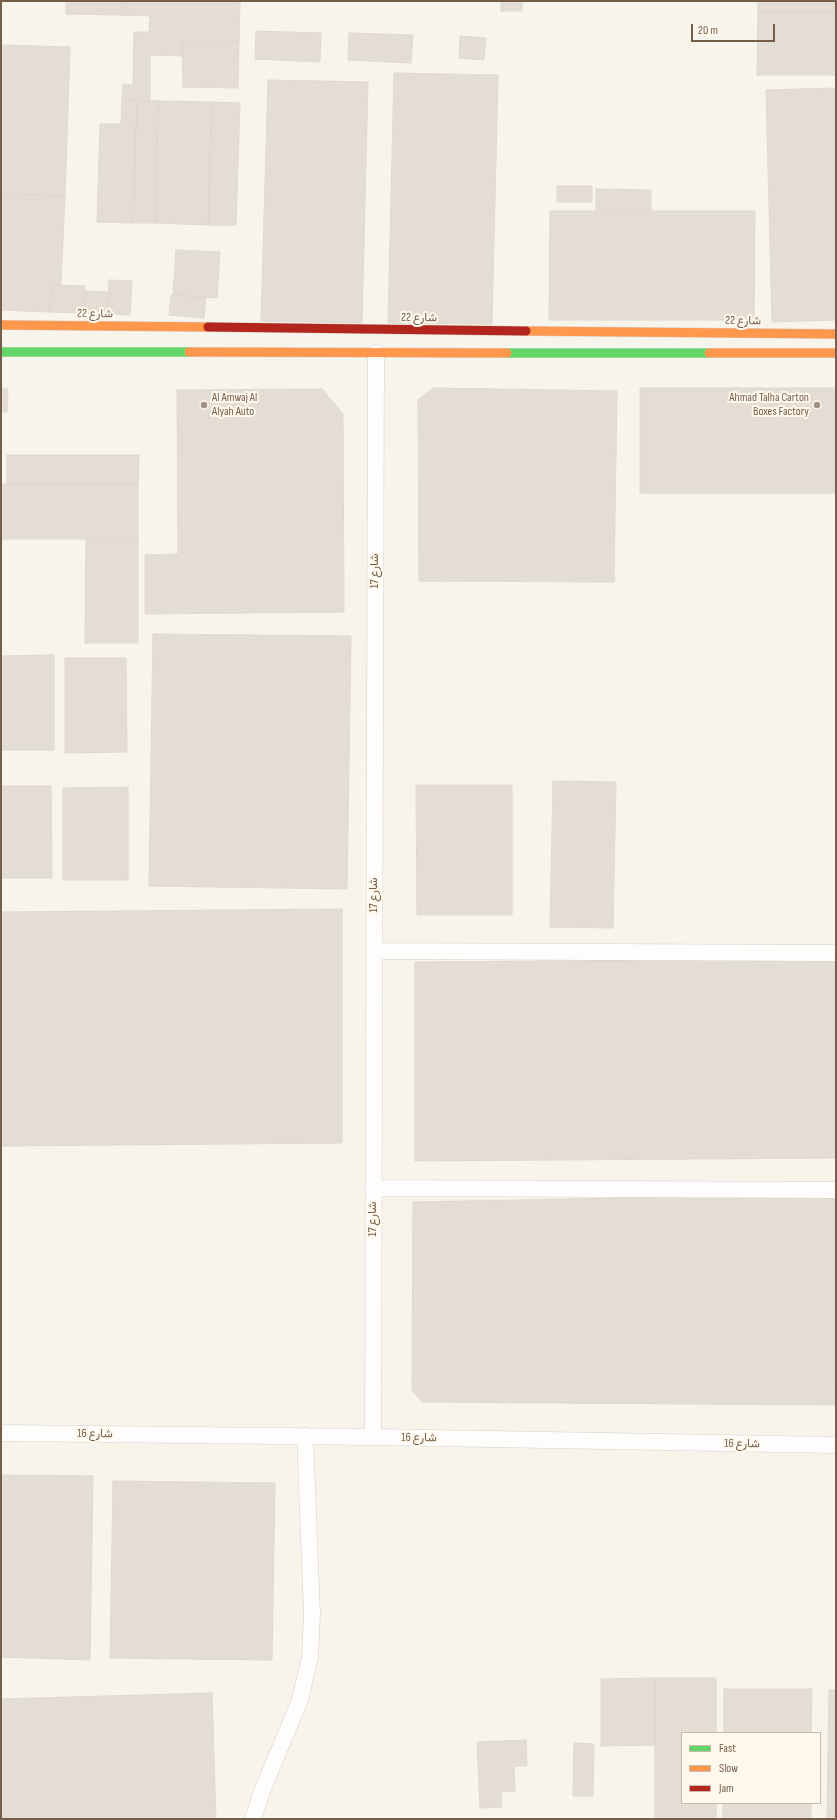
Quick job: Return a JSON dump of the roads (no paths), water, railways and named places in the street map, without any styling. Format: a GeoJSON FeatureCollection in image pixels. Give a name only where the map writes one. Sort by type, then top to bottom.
{"type":"FeatureCollection","features":[{"type":"Feature","properties":{"kind":"street","name":"شارع 22"},"geometry":{"type":"LineString","coordinates":[[1,325],[836,334]]}},
{"type":"Feature","properties":{"kind":"street"},"geometry":{"type":"LineString","coordinates":[[1,352],[836,353]]}},
{"type":"Feature","properties":{"kind":"lane","name":"شارع 17"},"geometry":{"type":"LineString","coordinates":[[373,1437],[376,353]]}},
{"type":"Feature","properties":{"kind":"lane"},"geometry":{"type":"LineString","coordinates":[[374,951],[836,953]]}},
{"type":"Feature","properties":{"kind":"lane"},"geometry":{"type":"LineString","coordinates":[[373,1188],[836,1190]]}},
{"type":"Feature","properties":{"kind":"lane","name":"شارع 16"},"geometry":{"type":"LineString","coordinates":[[1,1433],[373,1437],[836,1446]]}},
{"type":"Feature","properties":{"kind":"lane"},"geometry":{"type":"LineString","coordinates":[[253,1819],[262,1791],[300,1700],[310,1657],[312,1614],[305,1436]]}},
{"type":"Feature","properties":{"kind":"place","name":"Al Amwaj Al Alyah Auto"},"geometry":{"type":"Point","coordinates":[204,405]}},
{"type":"Feature","properties":{"kind":"place","name":"Ahmad Talha Carton Boxes Factory"},"geometry":{"type":"Point","coordinates":[817,405]}}]}
